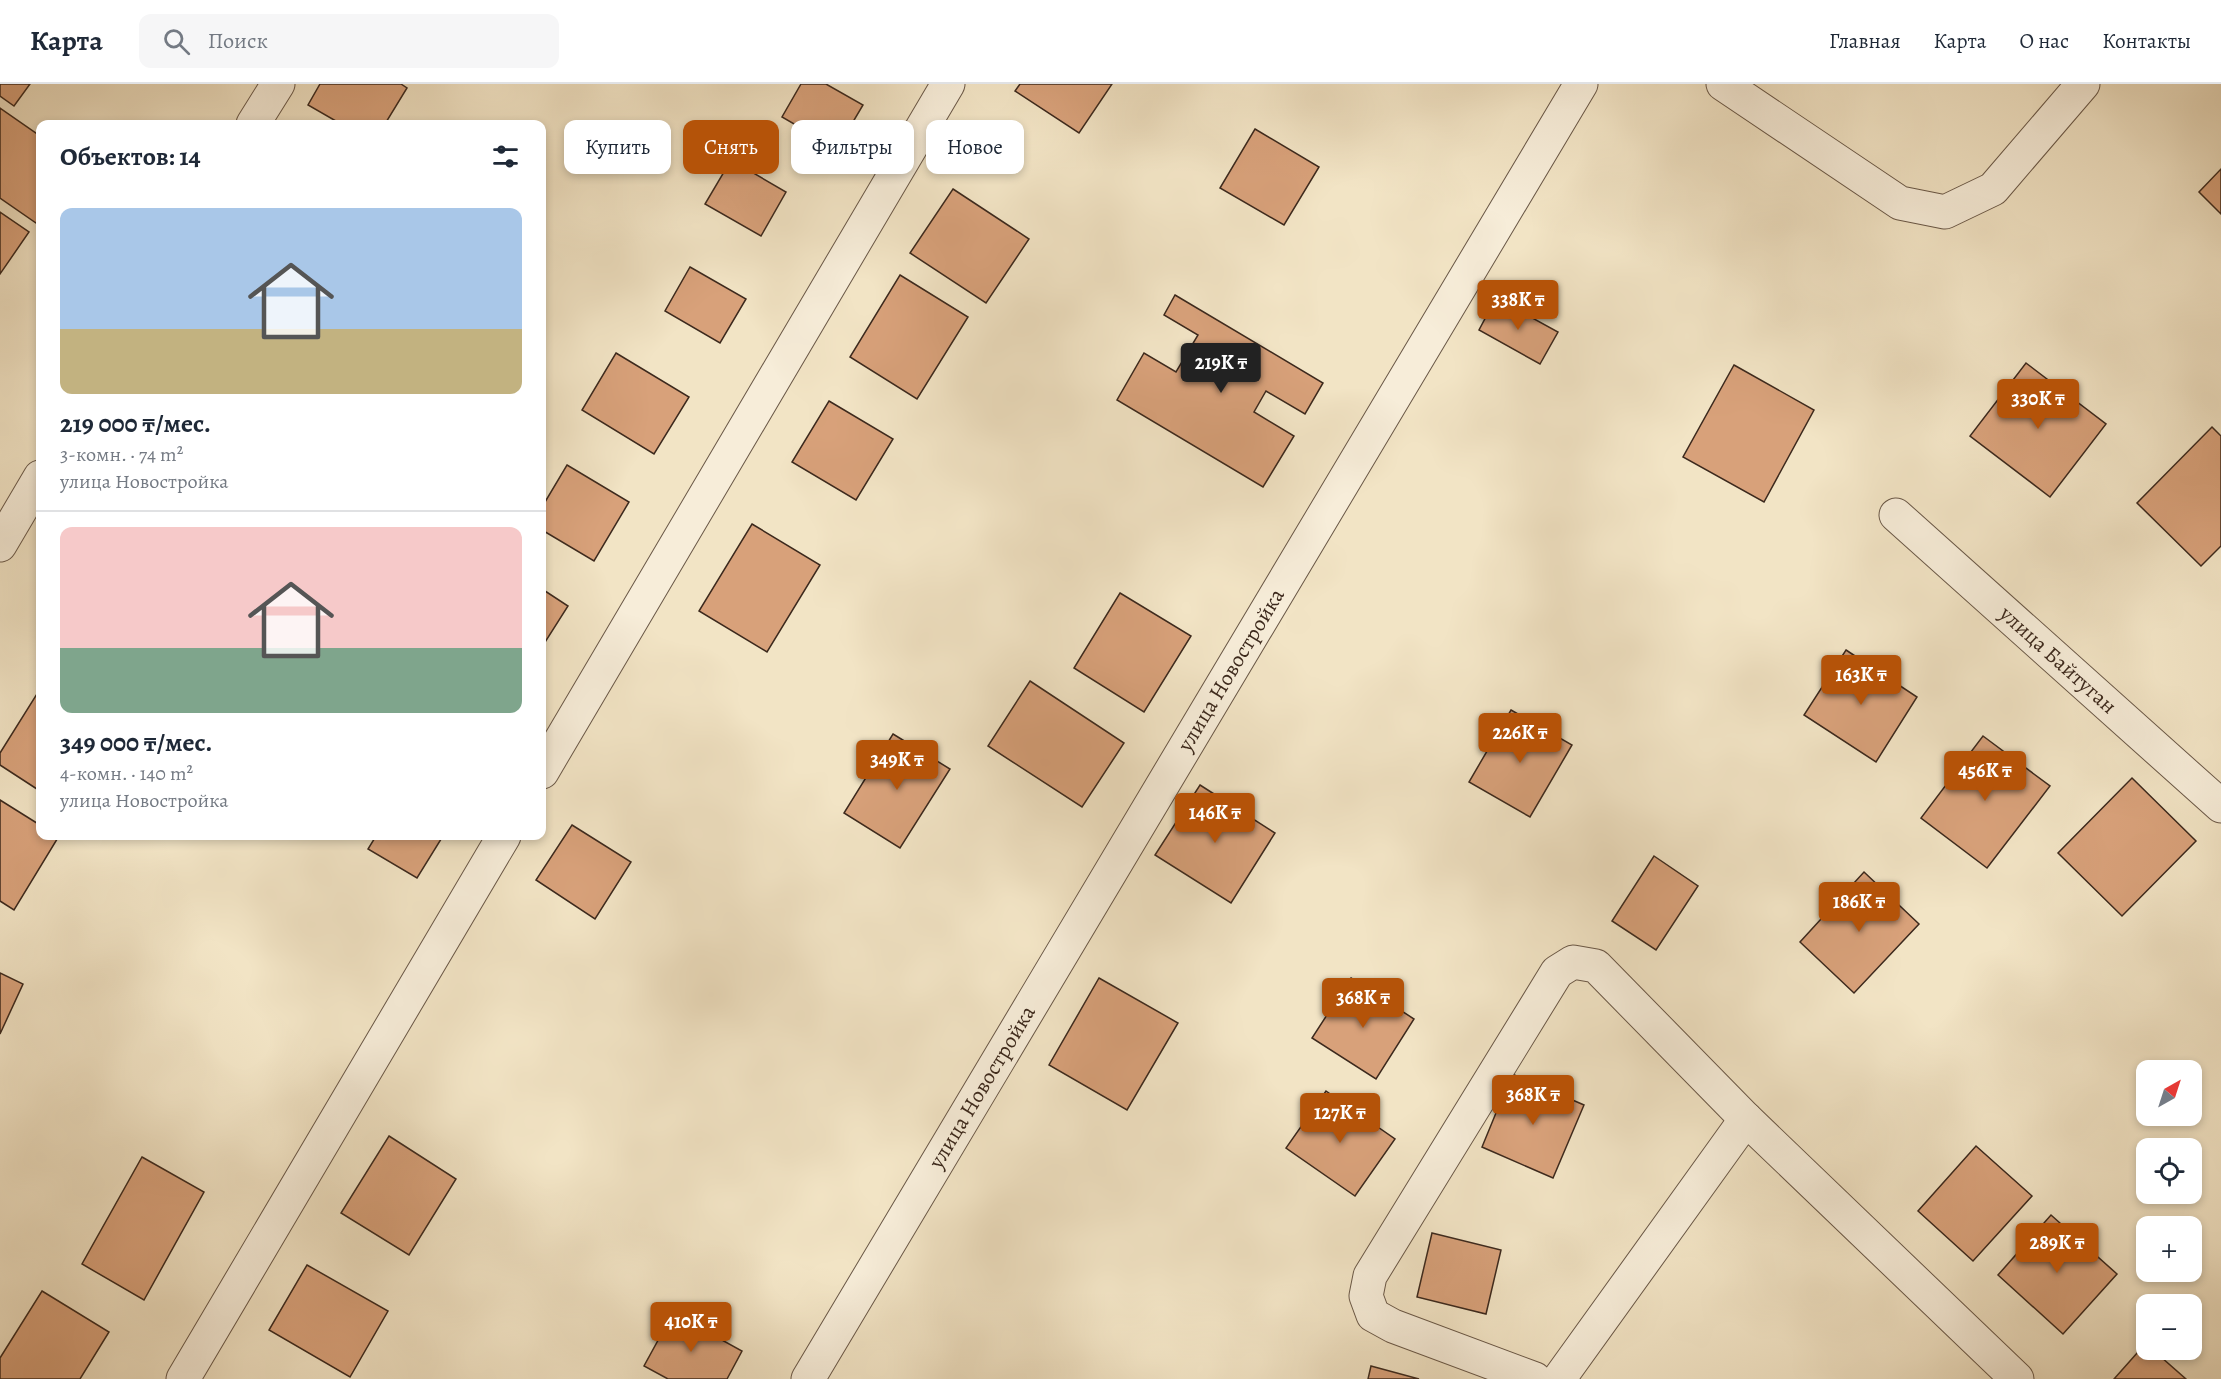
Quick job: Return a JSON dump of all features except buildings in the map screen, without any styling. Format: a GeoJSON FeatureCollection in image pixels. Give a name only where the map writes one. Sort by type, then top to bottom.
{"type":"FeatureCollection","features":[{"type":"Feature","properties":{"kind":"street"},"geometry":{"type":"LineString","coordinates":[[256,120],[278,84]]}},
{"type":"Feature","properties":{"kind":"street"},"geometry":{"type":"LineString","coordinates":[[546,765],[948,84]]}},
{"type":"Feature","properties":{"kind":"street","name":"улица Новостройка"},"geometry":{"type":"LineString","coordinates":[[808,1379],[1581,84]]}},
{"type":"Feature","properties":{"kind":"street"},"geometry":{"type":"LineString","coordinates":[[1723,84],[1900,203],[1945,212],[1993,189],[2083,84]]}},
{"type":"Feature","properties":{"kind":"street"},"geometry":{"type":"LineString","coordinates":[[0,544],[36,484]]}},
{"type":"Feature","properties":{"kind":"street","name":"улица Байтуган"},"geometry":{"type":"LineString","coordinates":[[1896,515],[2221,806]]}},
{"type":"Feature","properties":{"kind":"street"},"geometry":{"type":"LineString","coordinates":[[183,1379],[502,840]]}},
{"type":"Feature","properties":{"kind":"street"},"geometry":{"type":"LineString","coordinates":[[1535,1379],[1393,1326],[1373,1315],[1366,1296],[1370,1276],[1557,972],[1573,963],[1596,966],[1746,1119],[2017,1379]]}},
{"type":"Feature","properties":{"kind":"street"},"geometry":{"type":"LineString","coordinates":[[1559,1379],[1746,1119]]}}]}
